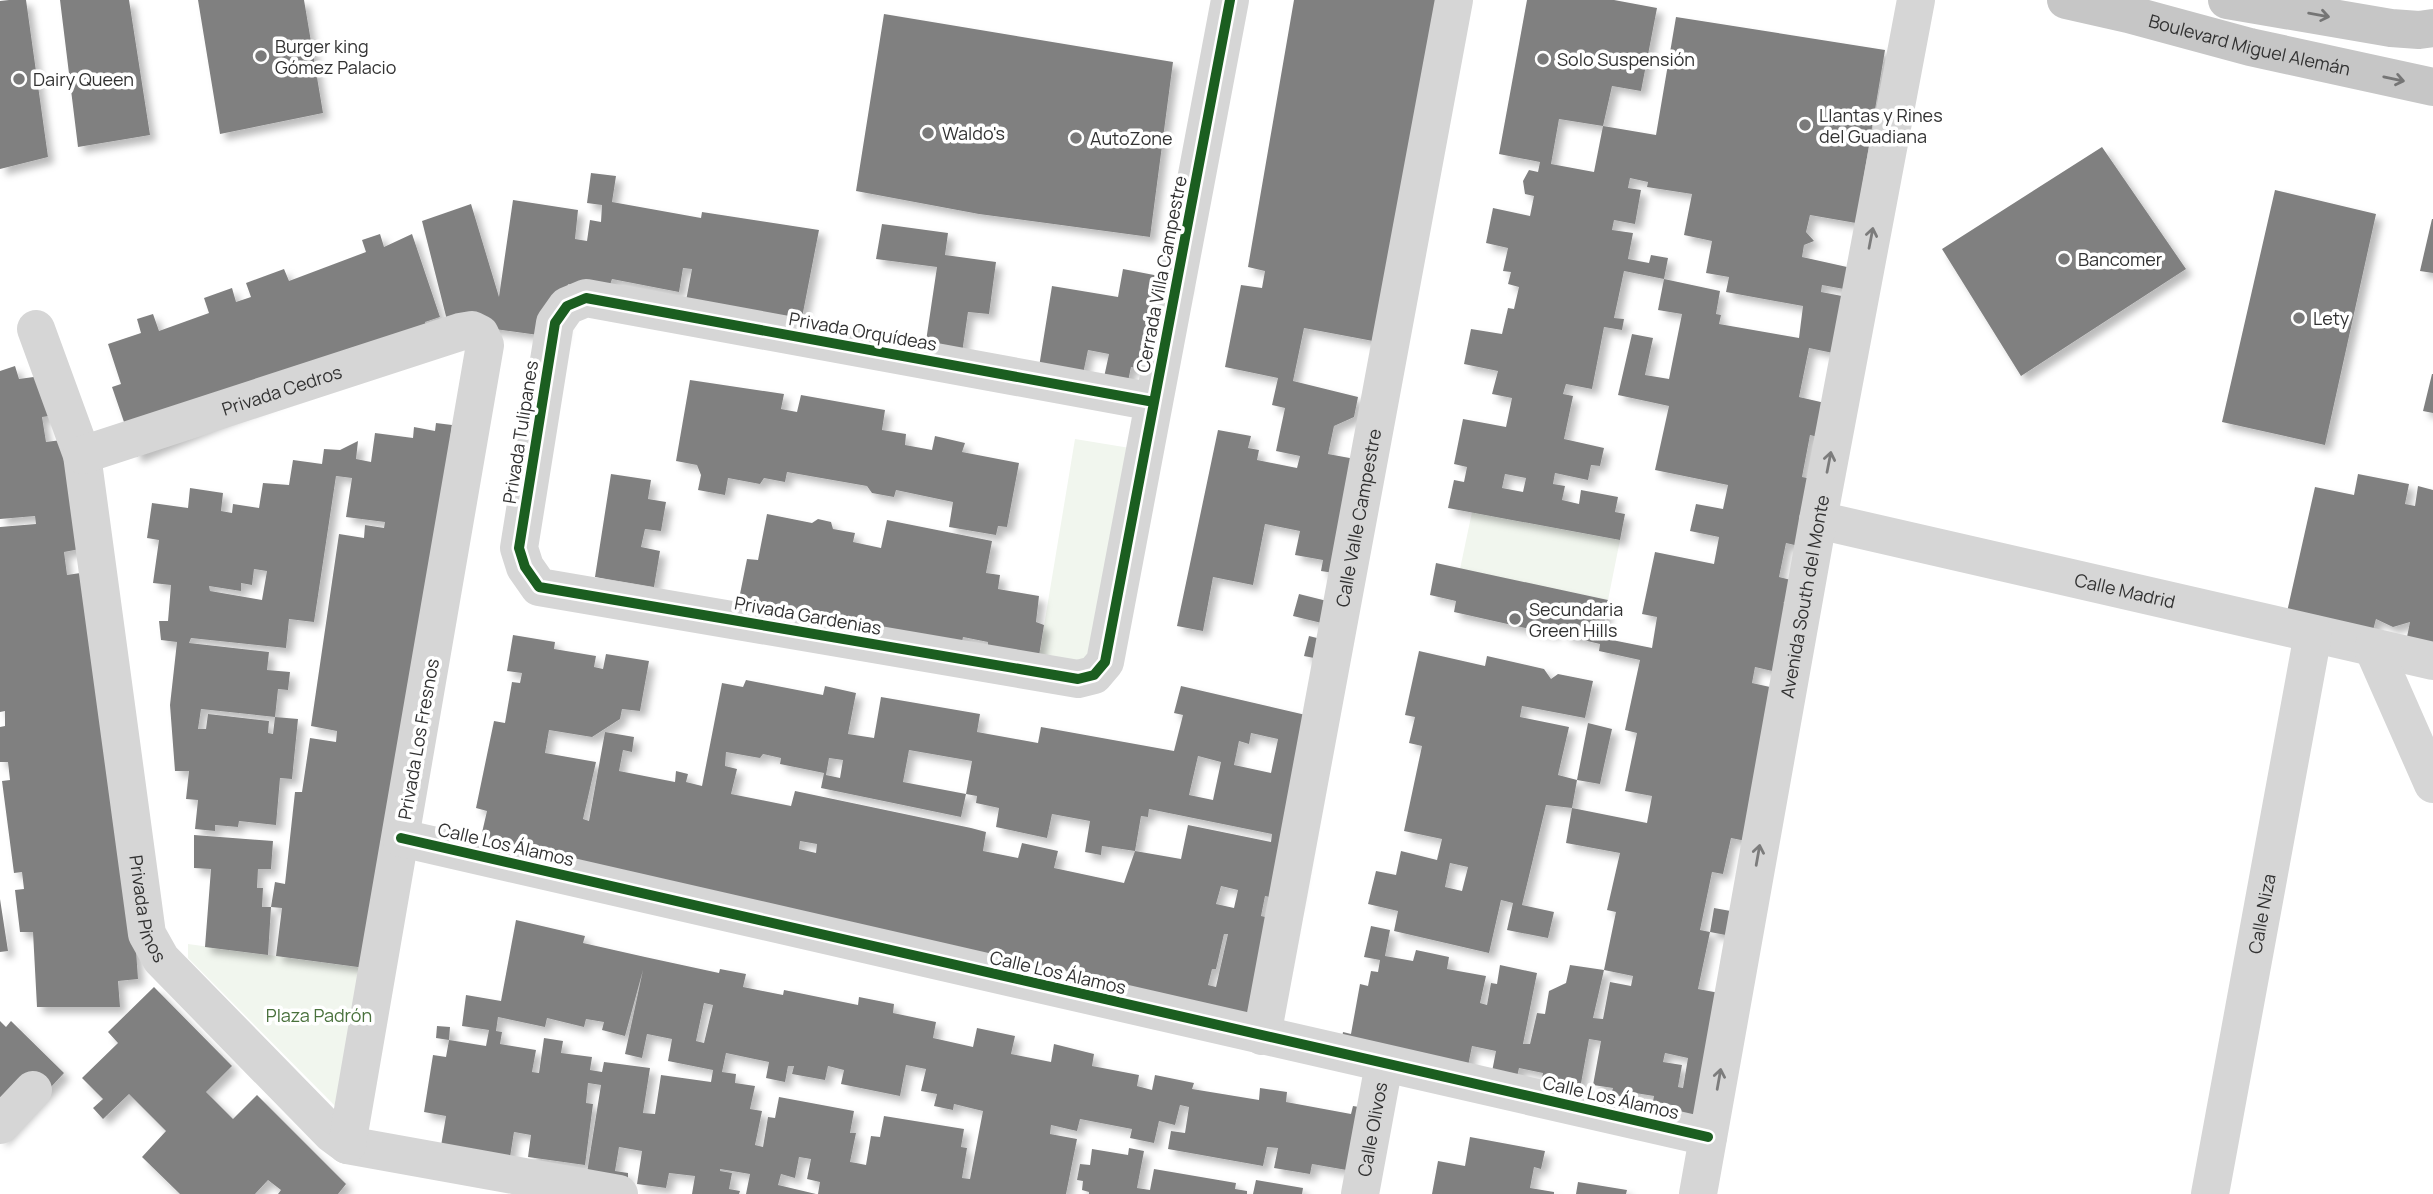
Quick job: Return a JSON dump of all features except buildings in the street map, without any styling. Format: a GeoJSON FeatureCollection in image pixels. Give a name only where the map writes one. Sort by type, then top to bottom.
{"type":"FeatureCollection","features":[{"type":"Feature","properties":{"kind":"highway","name":"Boulevard Miguel Alemán"},"geometry":{"type":"LineString","coordinates":[[2066,0],[2250,47],[2433,87]]}},
{"type":"Feature","properties":{"kind":"highway"},"geometry":{"type":"LineString","coordinates":[[2128,14],[2174,0]]}},
{"type":"Feature","properties":{"kind":"highway"},"geometry":{"type":"LineString","coordinates":[[2227,0],[2391,28],[2433,28]]}},
{"type":"Feature","properties":{"kind":"street","name":"Cerrada Villa Campestre"},"geometry":{"type":"LineString","coordinates":[[1094,676],[1105,662],[1230,0]]}},
{"type":"Feature","properties":{"kind":"street","name":"Calle Valle Campestre"},"geometry":{"type":"LineString","coordinates":[[1262,1037],[1454,0]]}},
{"type":"Feature","properties":{"kind":"street","name":"Avenida South del Monte"},"geometry":{"type":"LineString","coordinates":[[1698,1194],[1818,520],[1916,0]]}},
{"type":"Feature","properties":{"kind":"street","name":"Privada Orquídeas"},"geometry":{"type":"LineString","coordinates":[[567,306],[586,298],[1154,402]]}},
{"type":"Feature","properties":{"kind":"street","name":"Privada Tulipanes"},"geometry":{"type":"LineString","coordinates":[[525,567],[519,548],[555,323],[567,306]]}},
{"type":"Feature","properties":{"kind":"street","name":"Privada Pinos"},"geometry":{"type":"LineString","coordinates":[[36,329],[82,455],[147,934],[160,959],[332,1134],[346,1145]]}},
{"type":"Feature","properties":{"kind":"street","name":"Privada Cedros"},"geometry":{"type":"LineString","coordinates":[[82,455],[460,332],[472,330],[480,334]]}},
{"type":"Feature","properties":{"kind":"street","name":"Privada Los Fresnos"},"geometry":{"type":"LineString","coordinates":[[346,1145],[485,355],[485,345],[480,334]]}},
{"type":"Feature","properties":{"kind":"street","name":"Calle Madrid"},"geometry":{"type":"LineString","coordinates":[[1818,520],[2433,661]]}},
{"type":"Feature","properties":{"kind":"street","name":"Privada Gardenias"},"geometry":{"type":"LineString","coordinates":[[525,567],[539,587],[1078,679],[1094,676]]}},
{"type":"Feature","properties":{"kind":"street","name":"Calle Niza"},"geometry":{"type":"LineString","coordinates":[[2210,1194],[2313,634]]}},
{"type":"Feature","properties":{"kind":"street"},"geometry":{"type":"LineString","coordinates":[[2373,648],[2433,784]]}},
{"type":"Feature","properties":{"kind":"street","name":"Calle Los Álamos"},"geometry":{"type":"LineString","coordinates":[[401,838],[1708,1137]]}},
{"type":"Feature","properties":{"kind":"street","name":"Calle Olivos"},"geometry":{"type":"LineString","coordinates":[[1360,1194],[1384,1064]]}},
{"type":"Feature","properties":{"kind":"street"},"geometry":{"type":"LineString","coordinates":[[0,1125],[33,1090]]}},
{"type":"Feature","properties":{"kind":"street"},"geometry":{"type":"LineString","coordinates":[[346,1145],[619,1194]]}},
{"type":"Feature","properties":{"kind":"green space"},"geometry":{"type":"Polygon","coordinates":[[[1075,439],[1136,449],[1108,667],[1038,662],[1075,439]]]}},
{"type":"Feature","properties":{"kind":"green space"},"geometry":{"type":"Polygon","coordinates":[[[1472,512],[1620,540],[1608,600],[1460,569],[1472,512]]]}},
{"type":"Feature","properties":{"kind":"green space","name":"Plaza Padrón"},"geometry":{"type":"Polygon","coordinates":[[[188,944],[380,970],[342,1113],[188,958],[188,944]]]}},
{"type":"Feature","properties":{"kind":"cycle path"},"geometry":{"type":"LineString","coordinates":[[1154,402],[586,298],[567,306],[555,323],[519,548],[525,567],[539,587],[1078,679],[1094,675],[1105,662],[1230,0]]}},
{"type":"Feature","properties":{"kind":"cycle path"},"geometry":{"type":"LineString","coordinates":[[401,838],[1708,1137]]}},
{"type":"Feature","properties":{"kind":"place","name":"Burger king Gómez Palacio"},"geometry":{"type":"Point","coordinates":[261,56]}},
{"type":"Feature","properties":{"kind":"place","name":"Solo Suspensión"},"geometry":{"type":"Point","coordinates":[1543,59]}},
{"type":"Feature","properties":{"kind":"place","name":"Dairy Queen"},"geometry":{"type":"Point","coordinates":[19,79]}},
{"type":"Feature","properties":{"kind":"place","name":"Llantas y Rines del Guadiana"},"geometry":{"type":"Point","coordinates":[1805,125]}},
{"type":"Feature","properties":{"kind":"place","name":"Waldo's"},"geometry":{"type":"Point","coordinates":[928,133]}},
{"type":"Feature","properties":{"kind":"place","name":"AutoZone"},"geometry":{"type":"Point","coordinates":[1076,138]}},
{"type":"Feature","properties":{"kind":"place","name":"Bancomer"},"geometry":{"type":"Point","coordinates":[2064,259]}},
{"type":"Feature","properties":{"kind":"place","name":"Lety"},"geometry":{"type":"Point","coordinates":[2299,318]}},
{"type":"Feature","properties":{"kind":"place","name":"Secundaria Green Hills"},"geometry":{"type":"Point","coordinates":[1515,619]}}]}
